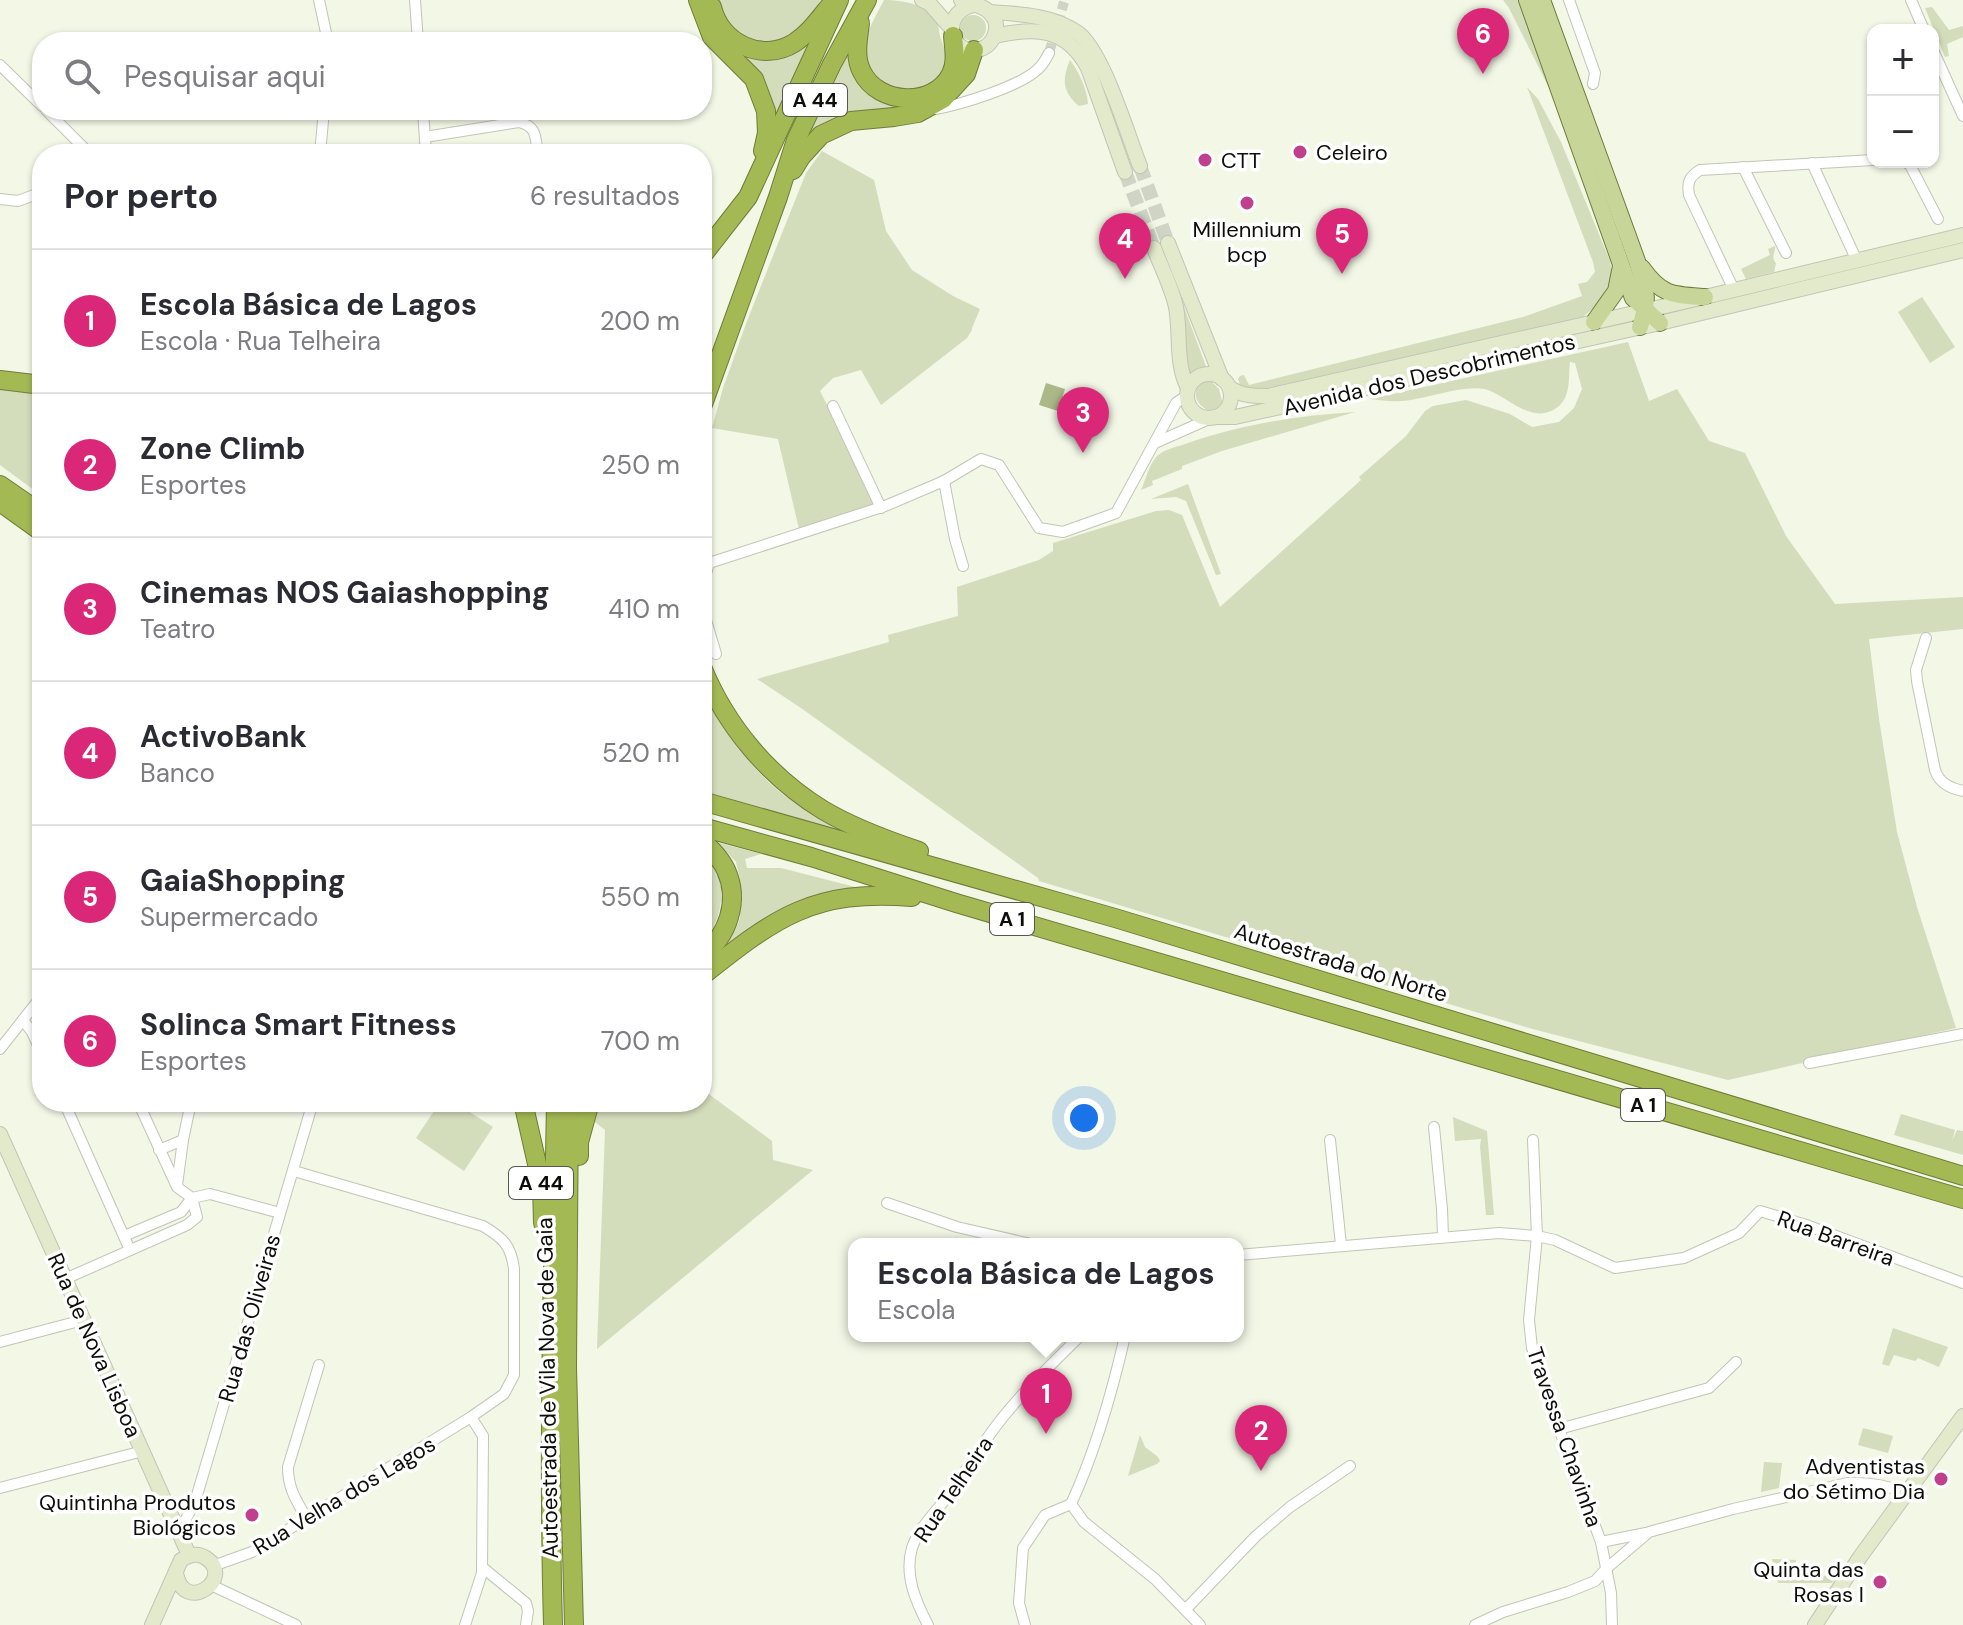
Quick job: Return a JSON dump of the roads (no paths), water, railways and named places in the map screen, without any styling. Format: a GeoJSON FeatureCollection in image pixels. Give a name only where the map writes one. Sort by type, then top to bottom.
{"type":"FeatureCollection","features":[{"type":"Feature","properties":{"kind":"highway"},"geometry":{"type":"LineString","coordinates":[[698,0],[710,32]]}},
{"type":"Feature","properties":{"kind":"highway"},"geometry":{"type":"LineString","coordinates":[[710,0],[713,15],[724,31],[752,50],[771,52],[796,42],[837,0]]}},
{"type":"Feature","properties":{"kind":"highway","name":"A 44"},"geometry":{"type":"LineString","coordinates":[[712,243],[748,197],[759,176],[837,0]]}},
{"type":"Feature","properties":{"kind":"highway"},"geometry":{"type":"LineString","coordinates":[[865,4],[857,56],[862,73],[885,95],[916,99],[932,93],[945,83],[955,59],[952,32]]}},
{"type":"Feature","properties":{"kind":"highway","name":"A 44"},"geometry":{"type":"LineString","coordinates":[[712,381],[796,140],[865,4]]}},
{"type":"Feature","properties":{"kind":"highway"},"geometry":{"type":"LineString","coordinates":[[712,37],[754,79],[761,96],[766,111],[767,133],[759,176]]}},
{"type":"Feature","properties":{"kind":"highway"},"geometry":{"type":"LineString","coordinates":[[778,197],[801,157],[821,135],[851,121],[918,113],[943,99],[966,74],[974,50]]}},
{"type":"Feature","properties":{"kind":"highway"},"geometry":{"type":"LineString","coordinates":[[0,380],[32,384]]}},
{"type":"Feature","properties":{"kind":"highway"},"geometry":{"type":"LineString","coordinates":[[0,485],[32,507]]}},
{"type":"Feature","properties":{"kind":"highway"},"geometry":{"type":"LineString","coordinates":[[0,502],[32,525]]}},
{"type":"Feature","properties":{"kind":"highway","name":"A 1"},"geometry":{"type":"LineString","coordinates":[[712,687],[727,716],[747,743],[786,782],[826,812],[879,837],[1115,918]]}},
{"type":"Feature","properties":{"kind":"highway","name":"Autoestrada do Norte"},"geometry":{"type":"LineString","coordinates":[[712,804],[1115,918],[1963,1176]]}},
{"type":"Feature","properties":{"kind":"highway","name":"A 1"},"geometry":{"type":"LineString","coordinates":[[712,830],[1963,1199]]}},
{"type":"Feature","properties":{"kind":"highway"},"geometry":{"type":"LineString","coordinates":[[712,850],[726,868],[731,884],[728,925],[712,948]]}},
{"type":"Feature","properties":{"kind":"highway"},"geometry":{"type":"LineString","coordinates":[[712,968],[767,927],[791,913],[821,902],[882,894],[956,903]]}},
{"type":"Feature","properties":{"kind":"highway","name":"A 44"},"geometry":{"type":"LineString","coordinates":[[525,1112],[542,1186],[543,1243],[554,1263]]}},
{"type":"Feature","properties":{"kind":"highway","name":"Autoestrada de Vila Nova de Gaia"},"geometry":{"type":"LineString","coordinates":[[553,1625],[551,1525],[556,1112]]}},
{"type":"Feature","properties":{"kind":"highway","name":"Autoestrada de Vila Nova de Gaia"},"geometry":{"type":"LineString","coordinates":[[569,1112],[567,1368],[574,1625]]}},
{"type":"Feature","properties":{"kind":"highway"},"geometry":{"type":"LineString","coordinates":[[568,1236],[576,1227],[579,1142],[587,1112]]}},
{"type":"Feature","properties":{"kind":"highway"},"geometry":{"type":"LineString","coordinates":[[546,1625],[545,1535],[551,1525]]}},
{"type":"Feature","properties":{"kind":"main road"},"geometry":{"type":"LineString","coordinates":[[922,0],[929,3],[958,44],[965,48],[974,50],[990,44],[995,36],[995,19],[983,7],[968,3],[953,19],[952,32]]}},
{"type":"Feature","properties":{"kind":"main road"},"geometry":{"type":"LineString","coordinates":[[1527,0],[1629,263],[1647,295],[1643,319]]}},
{"type":"Feature","properties":{"kind":"main road"},"geometry":{"type":"LineString","coordinates":[[1542,0],[1629,263],[1633,298],[1643,319]]}},
{"type":"Feature","properties":{"kind":"main road"},"geometry":{"type":"LineString","coordinates":[[990,12],[1044,18],[1065,25],[1087,40],[1102,67],[1140,166]]}},
{"type":"Feature","properties":{"kind":"main road"},"geometry":{"type":"LineString","coordinates":[[995,36],[1042,31],[1061,37],[1082,56],[1125,172]]}},
{"type":"Feature","properties":{"kind":"main road","name":"Avenida dos Descobrimentos"},"geometry":{"type":"LineString","coordinates":[[1213,418],[1249,414],[1643,319],[1705,297],[1963,235]]}},
{"type":"Feature","properties":{"kind":"main road"},"geometry":{"type":"LineString","coordinates":[[1161,246],[1226,383],[1231,396],[1225,412],[1213,418],[1197,416],[1188,405],[1180,364],[1175,305],[1161,246]]}},
{"type":"Feature","properties":{"kind":"main road"},"geometry":{"type":"LineString","coordinates":[[1643,319],[1660,323],[1963,250]]}},
{"type":"Feature","properties":{"kind":"main road"},"geometry":{"type":"LineString","coordinates":[[1629,263],[1659,288],[1675,295],[1705,297]]}},
{"type":"Feature","properties":{"kind":"main road"},"geometry":{"type":"LineString","coordinates":[[1594,322],[1615,293],[1629,263]]}},
{"type":"Feature","properties":{"kind":"main road","name":"Avenida dos Descobrimentos"},"geometry":{"type":"LineString","coordinates":[[1226,383],[1238,393],[1268,396],[1594,322],[1643,319]]}},
{"type":"Feature","properties":{"kind":"main road"},"geometry":{"type":"LineString","coordinates":[[1187,392],[1200,376],[1209,374],[1226,383]]}},
{"type":"Feature","properties":{"kind":"main road","name":"Rua de Nova Lisboa"},"geometry":{"type":"LineString","coordinates":[[0,1134],[189,1555]]}},
{"type":"Feature","properties":{"kind":"main road"},"geometry":{"type":"LineString","coordinates":[[1815,1625],[1860,1557],[1963,1416]]}},
{"type":"Feature","properties":{"kind":"main road"},"geometry":{"type":"LineString","coordinates":[[189,1555],[203,1556],[213,1566],[215,1573],[211,1585],[203,1592],[188,1592],[177,1581],[177,1566],[189,1555]]}},
{"type":"Feature","properties":{"kind":"main road"},"geometry":{"type":"LineString","coordinates":[[152,1625],[176,1573]]}},
{"type":"Feature","properties":{"kind":"main road"},"geometry":{"type":"LineString","coordinates":[[160,1608],[188,1592]]}},
{"type":"Feature","properties":{"kind":"street"},"geometry":{"type":"LineString","coordinates":[[319,0],[326,32]]}},
{"type":"Feature","properties":{"kind":"street"},"geometry":{"type":"LineString","coordinates":[[415,0],[417,32]]}},
{"type":"Feature","properties":{"kind":"street"},"geometry":{"type":"LineString","coordinates":[[1569,0],[1595,73],[1593,84]]}},
{"type":"Feature","properties":{"kind":"street"},"geometry":{"type":"LineString","coordinates":[[1911,0],[1921,24]]}},
{"type":"Feature","properties":{"kind":"street"},"geometry":{"type":"LineString","coordinates":[[918,113],[957,105],[1025,79],[1039,68],[1049,53]]}},
{"type":"Feature","properties":{"kind":"street"},"geometry":{"type":"LineString","coordinates":[[1939,63],[1963,116]]}},
{"type":"Feature","properties":{"kind":"street"},"geometry":{"type":"LineString","coordinates":[[0,65],[32,96]]}},
{"type":"Feature","properties":{"kind":"street"},"geometry":{"type":"LineString","coordinates":[[56,120],[80,144]]}},
{"type":"Feature","properties":{"kind":"street"},"geometry":{"type":"LineString","coordinates":[[321,144],[323,120]]}},
{"type":"Feature","properties":{"kind":"street"},"geometry":{"type":"LineString","coordinates":[[424,120],[425,144]]}},
{"type":"Feature","properties":{"kind":"street"},"geometry":{"type":"LineString","coordinates":[[425,137],[519,122],[528,124],[534,130],[536,144]]}},
{"type":"Feature","properties":{"kind":"street"},"geometry":{"type":"LineString","coordinates":[[1734,290],[1689,195],[1687,183],[1691,175],[1700,170],[1867,160]]}},
{"type":"Feature","properties":{"kind":"street"},"geometry":{"type":"LineString","coordinates":[[1812,163],[1857,261]]}},
{"type":"Feature","properties":{"kind":"street"},"geometry":{"type":"LineString","coordinates":[[1743,167],[1786,253]]}},
{"type":"Feature","properties":{"kind":"street"},"geometry":{"type":"LineString","coordinates":[[1912,168],[1938,219]]}},
{"type":"Feature","properties":{"kind":"street"},"geometry":{"type":"LineString","coordinates":[[0,199],[18,201],[32,196]]}},
{"type":"Feature","properties":{"kind":"street"},"geometry":{"type":"LineString","coordinates":[[712,562],[881,508],[944,481],[981,459],[999,465],[1039,528],[1063,532],[1116,513],[1176,403],[1187,392]]}},
{"type":"Feature","properties":{"kind":"street"},"geometry":{"type":"LineString","coordinates":[[833,406],[881,508]]}},
{"type":"Feature","properties":{"kind":"street"},"geometry":{"type":"LineString","coordinates":[[1155,443],[1213,418]]}},
{"type":"Feature","properties":{"kind":"street"},"geometry":{"type":"LineString","coordinates":[[944,481],[963,566]]}},
{"type":"Feature","properties":{"kind":"street"},"geometry":{"type":"LineString","coordinates":[[1926,638],[1916,670],[1935,770],[1938,778],[1948,786],[1963,791]]}},
{"type":"Feature","properties":{"kind":"street"},"geometry":{"type":"LineString","coordinates":[[712,641],[716,654]]}},
{"type":"Feature","properties":{"kind":"street"},"geometry":{"type":"LineString","coordinates":[[0,1049],[32,1008]]}},
{"type":"Feature","properties":{"kind":"street"},"geometry":{"type":"LineString","coordinates":[[23,1020],[32,1032]]}},
{"type":"Feature","properties":{"kind":"street"},"geometry":{"type":"LineString","coordinates":[[1809,1063],[1963,1034]]}},
{"type":"Feature","properties":{"kind":"street"},"geometry":{"type":"LineString","coordinates":[[68,1112],[130,1250]]}},
{"type":"Feature","properties":{"kind":"street"},"geometry":{"type":"LineString","coordinates":[[65,1279],[187,1225],[197,1217],[192,1198],[177,1187],[142,1112]]}},
{"type":"Feature","properties":{"kind":"street"},"geometry":{"type":"LineString","coordinates":[[177,1187],[189,1112]]}},
{"type":"Feature","properties":{"kind":"street","name":"Rua das Oliveiras"},"geometry":{"type":"LineString","coordinates":[[179,1532],[195,1502],[310,1112]]}},
{"type":"Feature","properties":{"kind":"street"},"geometry":{"type":"LineString","coordinates":[[1434,1127],[1443,1237]]}},
{"type":"Feature","properties":{"kind":"street"},"geometry":{"type":"LineString","coordinates":[[159,1150],[183,1140]]}},
{"type":"Feature","properties":{"kind":"street"},"geometry":{"type":"LineString","coordinates":[[1330,1140],[1341,1245]]}},
{"type":"Feature","properties":{"kind":"street","name":"Travessa Chavinha"},"geometry":{"type":"LineString","coordinates":[[1533,1140],[1537,1236],[1529,1320],[1532,1348],[1601,1542],[1611,1593],[1612,1625]]}},
{"type":"Feature","properties":{"kind":"street","name":"Rua Velha dos Lagos"},"geometry":{"type":"LineString","coordinates":[[213,1566],[252,1552],[471,1417],[504,1394],[514,1375],[514,1269],[512,1253],[500,1236],[483,1226],[294,1171]]}},
{"type":"Feature","properties":{"kind":"street"},"geometry":{"type":"LineString","coordinates":[[124,1236],[181,1212],[192,1198],[210,1194],[280,1213]]}},
{"type":"Feature","properties":{"kind":"street"},"geometry":{"type":"LineString","coordinates":[[887,1203],[957,1227],[1005,1238]]}},
{"type":"Feature","properties":{"kind":"street","name":"Rua Barreira"},"geometry":{"type":"LineString","coordinates":[[1537,1236],[1555,1240],[1615,1268],[1684,1258],[1739,1233],[1760,1211],[1963,1283]]}},
{"type":"Feature","properties":{"kind":"street"},"geometry":{"type":"LineString","coordinates":[[181,1212],[187,1225]]}},
{"type":"Feature","properties":{"kind":"street"},"geometry":{"type":"LineString","coordinates":[[1244,1254],[1499,1233],[1537,1236]]}},
{"type":"Feature","properties":{"kind":"street"},"geometry":{"type":"LineString","coordinates":[[0,1342],[83,1320]]}},
{"type":"Feature","properties":{"kind":"street","name":"Rua Telheira"},"geometry":{"type":"LineString","coordinates":[[928,1625],[916,1603],[910,1573],[912,1549],[918,1537],[998,1424],[1074,1342]]}},
{"type":"Feature","properties":{"kind":"street"},"geometry":{"type":"LineString","coordinates":[[1025,1625],[1019,1603],[1023,1548],[1045,1515],[1071,1504],[1089,1465],[1124,1342]]}},
{"type":"Feature","properties":{"kind":"street"},"geometry":{"type":"LineString","coordinates":[[1559,1429],[1709,1388],[1736,1362]]}},
{"type":"Feature","properties":{"kind":"street"},"geometry":{"type":"LineString","coordinates":[[306,1518],[290,1488],[288,1467],[319,1365]]}},
{"type":"Feature","properties":{"kind":"street"},"geometry":{"type":"LineString","coordinates":[[465,1625],[482,1573],[483,1436],[471,1417]]}},
{"type":"Feature","properties":{"kind":"street"},"geometry":{"type":"LineString","coordinates":[[0,1488],[143,1451]]}},
{"type":"Feature","properties":{"kind":"street"},"geometry":{"type":"LineString","coordinates":[[1186,1609],[1256,1536],[1290,1507],[1350,1466]]}},
{"type":"Feature","properties":{"kind":"street"},"geometry":{"type":"LineString","coordinates":[[1601,1542],[1848,1483],[1883,1485],[1907,1493]]}},
{"type":"Feature","properties":{"kind":"street"},"geometry":{"type":"LineString","coordinates":[[1071,1504],[1084,1522],[1155,1579],[1200,1625]]}},
{"type":"Feature","properties":{"kind":"street"},"geometry":{"type":"LineString","coordinates":[[1475,1625],[1503,1612],[1595,1581],[1649,1532]]}},
{"type":"Feature","properties":{"kind":"street"},"geometry":{"type":"LineString","coordinates":[[482,1567],[526,1603],[526,1625]]}},
{"type":"Feature","properties":{"kind":"street"},"geometry":{"type":"LineString","coordinates":[[211,1585],[296,1625]]}},
{"type":"Feature","properties":{"kind":"tunnel"},"geometry":{"type":"LineString","coordinates":[[1049,53],[1064,2]]}},
{"type":"Feature","properties":{"kind":"tunnel"},"geometry":{"type":"LineString","coordinates":[[1140,166],[1168,243]]}},
{"type":"Feature","properties":{"kind":"tunnel"},"geometry":{"type":"LineString","coordinates":[[1125,172],[1154,248]]}},
{"type":"Feature","properties":{"kind":"place","name":"Solinca Smart Fitness"},"geometry":{"type":"Point","coordinates":[1483,74]}},
{"type":"Feature","properties":{"kind":"place","name":"Celeiro"},"geometry":{"type":"Point","coordinates":[1300,152]}},
{"type":"Feature","properties":{"kind":"place","name":"CTT"},"geometry":{"type":"Point","coordinates":[1205,160]}},
{"type":"Feature","properties":{"kind":"place","name":"Millennium bcp"},"geometry":{"type":"Point","coordinates":[1247,203]}},
{"type":"Feature","properties":{"kind":"place","name":"GaiaShopping"},"geometry":{"type":"Point","coordinates":[1342,274]}},
{"type":"Feature","properties":{"kind":"place","name":"ActivoBank"},"geometry":{"type":"Point","coordinates":[1125,279]}},
{"type":"Feature","properties":{"kind":"place","name":"Cinemas NOS Gaiashopping"},"geometry":{"type":"Point","coordinates":[1083,453]}},
{"type":"Feature","properties":{"kind":"place","name":"Escola Básica de Lagos"},"geometry":{"type":"Point","coordinates":[1046,1434]}},
{"type":"Feature","properties":{"kind":"place","name":"Zone Climb"},"geometry":{"type":"Point","coordinates":[1261,1471]}},
{"type":"Feature","properties":{"kind":"place","name":"Adventistas do Sétimo Dia"},"geometry":{"type":"Point","coordinates":[1941,1479]}},
{"type":"Feature","properties":{"kind":"place","name":"Quintinha Produtos Biológicos"},"geometry":{"type":"Point","coordinates":[252,1515]}},
{"type":"Feature","properties":{"kind":"place","name":"Quinta das Rosas I"},"geometry":{"type":"Point","coordinates":[1880,1582]}}]}
